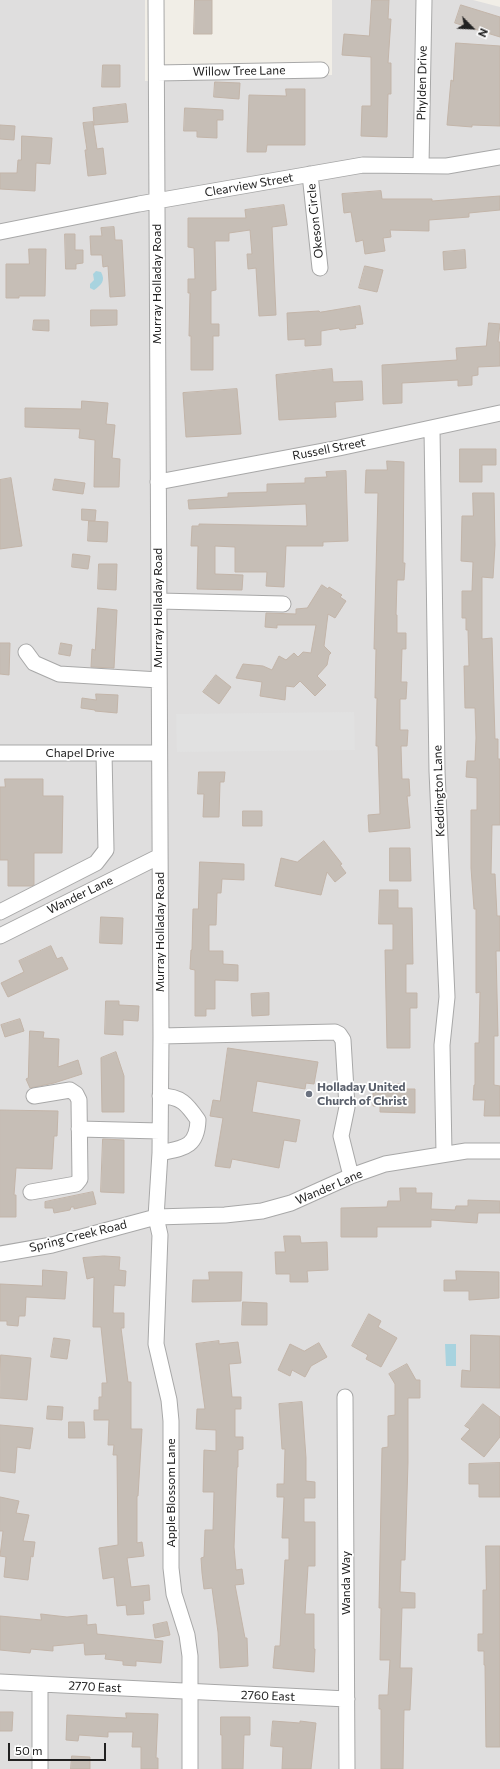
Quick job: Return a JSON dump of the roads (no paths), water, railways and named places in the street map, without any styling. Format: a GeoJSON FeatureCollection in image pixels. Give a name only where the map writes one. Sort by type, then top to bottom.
{"type":"FeatureCollection","features":[{"type":"Feature","properties":{"kind":"street","name":"Murray Holladay Road"},"geometry":{"type":"LineString","coordinates":[[156,0],[161,1036],[160,1153],[156,1216]]}},
{"type":"Feature","properties":{"kind":"street","name":"Phylden Drive"},"geometry":{"type":"LineString","coordinates":[[421,165],[424,0]]}},
{"type":"Feature","properties":{"kind":"street","name":"Willow Tree Lane"},"geometry":{"type":"LineString","coordinates":[[157,73],[321,70]]}},
{"type":"Feature","properties":{"kind":"street","name":"Clearview Street"},"geometry":{"type":"LineString","coordinates":[[0,232],[157,201],[363,165],[447,166],[500,157]]}},
{"type":"Feature","properties":{"kind":"street","name":"Okeson Circle"},"geometry":{"type":"LineString","coordinates":[[310,174],[320,268]]}},
{"type":"Feature","properties":{"kind":"street","name":"Russell Street"},"geometry":{"type":"LineString","coordinates":[[158,482],[339,448],[500,413]]}},
{"type":"Feature","properties":{"kind":"street","name":"Keddington Lane"},"geometry":{"type":"LineString","coordinates":[[432,429],[437,771],[447,997],[442,1045],[444,1153]]}},
{"type":"Feature","properties":{"kind":"street"},"geometry":{"type":"LineString","coordinates":[[159,601],[282,604]]}},
{"type":"Feature","properties":{"kind":"street"},"geometry":{"type":"LineString","coordinates":[[26,652],[34,663],[59,674],[159,680]]}},
{"type":"Feature","properties":{"kind":"street","name":"Chapel Drive"},"geometry":{"type":"LineString","coordinates":[[0,753],[159,753]]}},
{"type":"Feature","properties":{"kind":"street"},"geometry":{"type":"LineString","coordinates":[[0,912],[96,863],[106,850],[104,753]]}},
{"type":"Feature","properties":{"kind":"street","name":"Wander Lane"},"geometry":{"type":"LineString","coordinates":[[0,936],[160,856]]}},
{"type":"Feature","properties":{"kind":"street"},"geometry":{"type":"LineString","coordinates":[[161,1036],[327,1032],[339,1034],[343,1040],[347,1107],[341,1136],[348,1163]]}},
{"type":"Feature","properties":{"kind":"street"},"geometry":{"type":"LineString","coordinates":[[31,1192],[78,1183],[80,1179],[79,1100],[70,1090],[34,1096]]}},
{"type":"Feature","properties":{"kind":"street"},"geometry":{"type":"LineString","coordinates":[[160,1096],[171,1096],[181,1100],[198,1120],[198,1131],[192,1142],[184,1148],[160,1153]]}},
{"type":"Feature","properties":{"kind":"street"},"geometry":{"type":"LineString","coordinates":[[79,1129],[160,1131]]}},
{"type":"Feature","properties":{"kind":"street","name":"Wander Lane"},"geometry":{"type":"LineString","coordinates":[[156,1216],[225,1215],[262,1210],[291,1203],[348,1163],[385,1164],[444,1153],[466,1151],[500,1151]]}},
{"type":"Feature","properties":{"kind":"street","name":"Spring Creek Road"},"geometry":{"type":"LineString","coordinates":[[0,1254],[52,1245],[156,1216]]}},
{"type":"Feature","properties":{"kind":"street","name":"Apple Blossom Lane"},"geometry":{"type":"LineString","coordinates":[[156,1216],[160,1235],[156,1344],[169,1400],[171,1421],[171,1568],[174,1594],[187,1635],[190,1656],[190,1769]]}},
{"type":"Feature","properties":{"kind":"street","name":"Wanda Way"},"geometry":{"type":"LineString","coordinates":[[345,1397],[347,1769]]}},
{"type":"Feature","properties":{"kind":"street","name":"2770 East"},"geometry":{"type":"LineString","coordinates":[[0,1682],[190,1692]]}},
{"type":"Feature","properties":{"kind":"street"},"geometry":{"type":"LineString","coordinates":[[40,1684],[40,1769]]}},
{"type":"Feature","properties":{"kind":"street","name":"2760 East"},"geometry":{"type":"LineString","coordinates":[[190,1692],[347,1699]]}},
{"type":"Feature","properties":{"kind":"water"},"geometry":{"type":"Polygon","coordinates":[[[96,271],[101,272],[103,280],[94,290],[90,288],[90,284],[94,280],[93,274],[96,271]]]}},
{"type":"Feature","properties":{"kind":"water"},"geometry":{"type":"Polygon","coordinates":[[[445,1344],[456,1344],[456,1366],[446,1366],[445,1344]]]}},
{"type":"Feature","properties":{"kind":"place","name":"Holladay United Church of Christ"},"geometry":{"type":"Point","coordinates":[309,1094]}}]}
